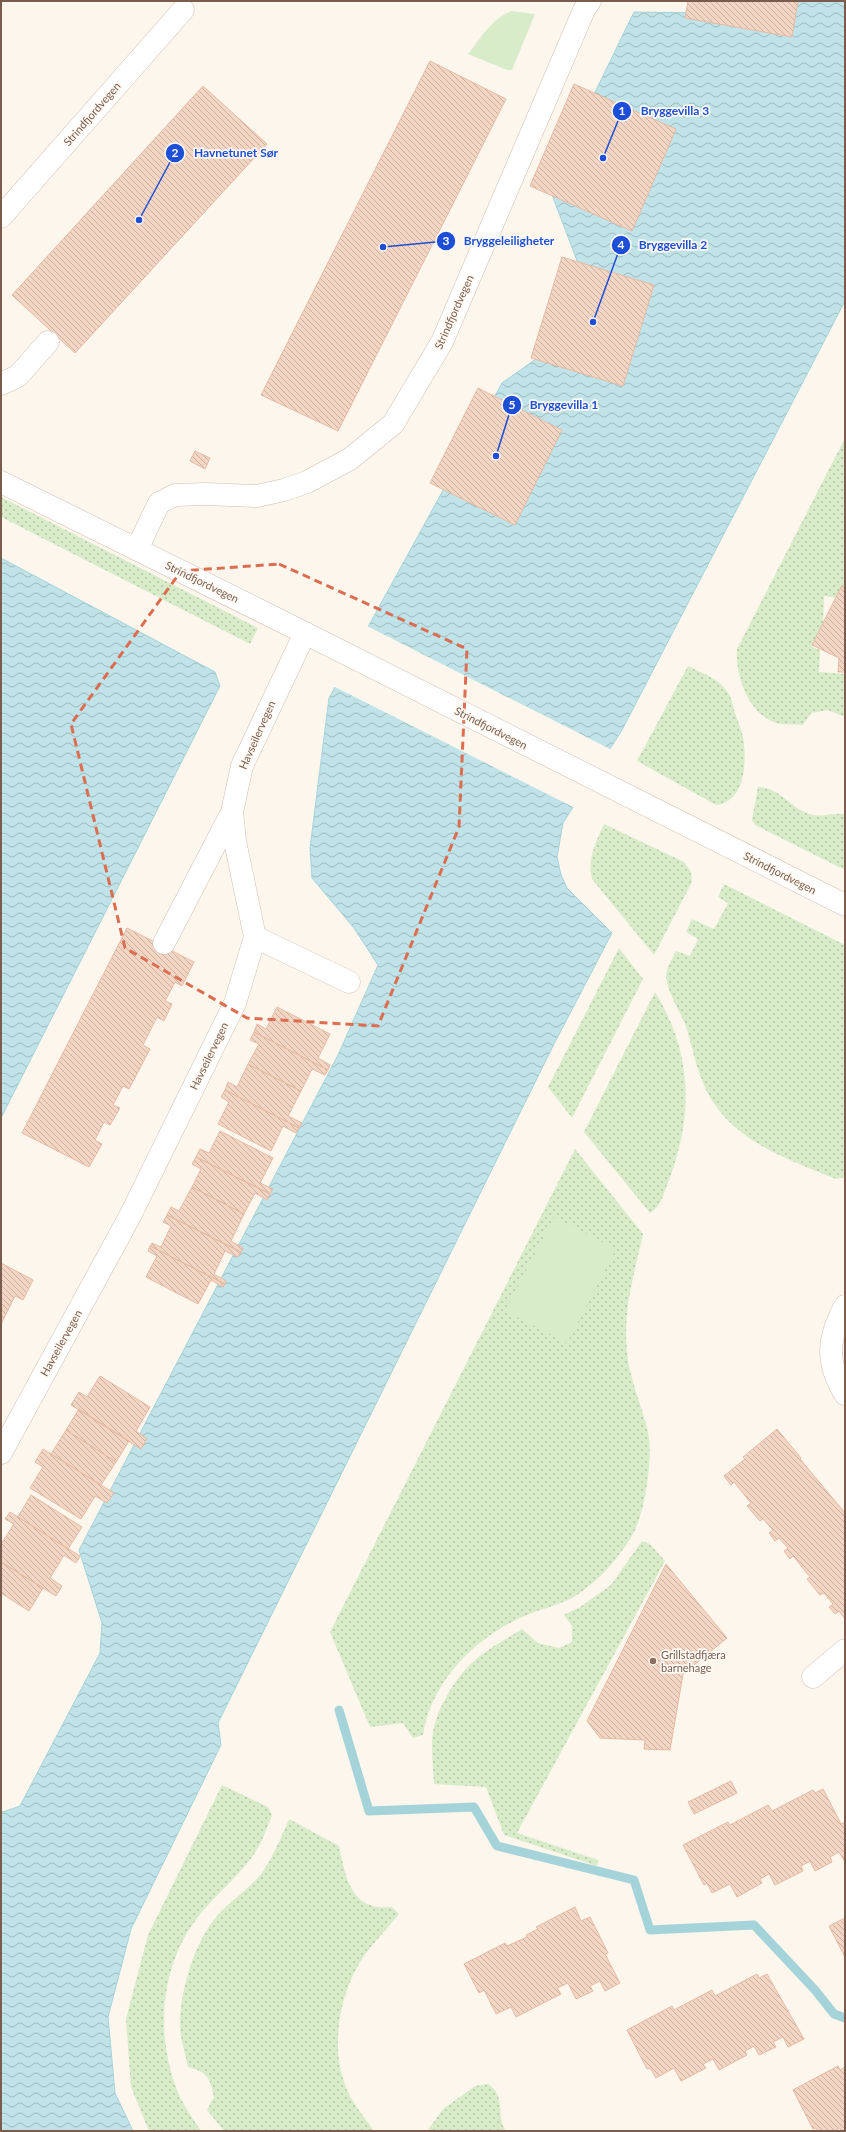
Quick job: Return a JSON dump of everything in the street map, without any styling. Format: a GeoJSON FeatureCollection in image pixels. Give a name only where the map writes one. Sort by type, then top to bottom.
{"type":"FeatureCollection","features":[{"type":"Feature","properties":{"kind":"street","name":"Strindfjordvegen"},"geometry":{"type":"LineString","coordinates":[[137,549],[159,503],[175,495],[205,494],[257,496],[284,490],[307,482],[350,459],[393,424],[442,342],[582,15],[590,1]]}},
{"type":"Feature","properties":{"kind":"street","name":"Strindfjordvegen"},"geometry":{"type":"LineString","coordinates":[[1,217],[183,10]]}},
{"type":"Feature","properties":{"kind":"street"},"geometry":{"type":"LineString","coordinates":[[1,384],[18,376],[48,342]]}},
{"type":"Feature","properties":{"kind":"street","name":"Strindfjordvegen"},"geometry":{"type":"LineString","coordinates":[[1,482],[305,633],[336,650],[845,905]]}},
{"type":"Feature","properties":{"kind":"street","name":"Havseilervegen"},"geometry":{"type":"LineString","coordinates":[[1,1453],[130,1216],[232,1010],[255,937],[235,841],[232,812],[242,766],[305,633]]}},
{"type":"Feature","properties":{"kind":"street"},"geometry":{"type":"LineString","coordinates":[[164,943],[232,812]]}},
{"type":"Feature","properties":{"kind":"street"},"geometry":{"type":"LineString","coordinates":[[255,937],[349,982]]}},
{"type":"Feature","properties":{"kind":"street"},"geometry":{"type":"LineString","coordinates":[[845,1306],[835,1326],[830,1348],[832,1368],[845,1394]]}},
{"type":"Feature","properties":{"kind":"street"},"geometry":{"type":"LineString","coordinates":[[813,1677],[845,1650]]}},
{"type":"Feature","properties":{"kind":"highlighted area"},"geometry":{"type":"Polygon","coordinates":[[[279,564],[467,649],[459,827],[378,1026],[247,1018],[125,948],[71,724],[181,571],[279,564]]]}},
{"type":"Feature","properties":{"kind":"green space"},"geometry":{"type":"Polygon","coordinates":[[[512,11],[535,14],[512,70],[507,70],[468,54],[493,23],[505,14],[512,11]]]}},
{"type":"Feature","properties":{"kind":"green space"},"geometry":{"type":"Polygon","coordinates":[[[845,438],[845,590],[837,598],[824,596],[823,626],[812,647],[820,650],[819,672],[845,674],[845,717],[828,710],[811,713],[803,725],[781,724],[760,714],[752,705],[742,683],[737,660],[737,649],[845,438]]]}},
{"type":"Feature","properties":{"kind":"green space"},"geometry":{"type":"Polygon","coordinates":[[[1,497],[258,628],[250,644],[1,517],[1,497]]]}},
{"type":"Feature","properties":{"kind":"green space"},"geometry":{"type":"Polygon","coordinates":[[[688,666],[716,680],[725,688],[730,697],[743,737],[745,757],[739,788],[726,802],[716,805],[637,761],[688,666]]]}},
{"type":"Feature","properties":{"kind":"green space"},"geometry":{"type":"Polygon","coordinates":[[[758,787],[773,791],[806,813],[821,816],[845,814],[845,870],[755,825],[752,820],[758,787]]]}},
{"type":"Feature","properties":{"kind":"green space"},"geometry":{"type":"Polygon","coordinates":[[[604,824],[684,862],[691,872],[692,882],[654,955],[592,879],[591,858],[595,844],[604,824]]]}},
{"type":"Feature","properties":{"kind":"green space"},"geometry":{"type":"Polygon","coordinates":[[[724,884],[845,945],[845,1177],[836,1179],[761,1146],[744,1135],[729,1122],[716,1106],[705,1088],[685,1024],[669,990],[666,976],[667,970],[676,951],[690,956],[698,939],[686,932],[692,919],[714,929],[728,903],[718,897],[724,884]]]}},
{"type":"Feature","properties":{"kind":"green space"},"geometry":{"type":"Polygon","coordinates":[[[619,948],[643,979],[572,1118],[548,1087],[619,948]]]}},
{"type":"Feature","properties":{"kind":"green space"},"geometry":{"type":"Polygon","coordinates":[[[655,992],[676,1037],[682,1060],[685,1084],[685,1107],[683,1131],[669,1180],[660,1203],[650,1213],[584,1132],[655,992]]]}},
{"type":"Feature","properties":{"kind":"green space"},"geometry":{"type":"Polygon","coordinates":[[[575,1149],[643,1234],[630,1292],[626,1335],[630,1372],[648,1432],[650,1453],[646,1492],[637,1525],[630,1539],[616,1558],[586,1589],[572,1598],[525,1616],[501,1628],[470,1652],[444,1681],[427,1716],[423,1735],[413,1738],[403,1723],[370,1727],[330,1632],[575,1149]]]}},
{"type":"Feature","properties":{"kind":"green space"},"geometry":{"type":"Polygon","coordinates":[[[554,1217],[616,1249],[567,1343],[505,1311],[554,1217]]]}},
{"type":"Feature","properties":{"kind":"green space"},"geometry":{"type":"Polygon","coordinates":[[[642,1541],[650,1544],[665,1561],[517,1833],[598,1860],[597,1866],[504,1835],[486,1787],[434,1784],[432,1747],[433,1732],[443,1703],[453,1685],[471,1664],[492,1648],[522,1629],[538,1643],[559,1648],[572,1642],[572,1626],[564,1615],[580,1607],[611,1585],[642,1541]]]}},
{"type":"Feature","properties":{"kind":"green space"},"geometry":{"type":"Polygon","coordinates":[[[222,1785],[268,1807],[272,1815],[253,1856],[202,1912],[188,1932],[177,1954],[169,1977],[165,2001],[164,2026],[166,2050],[180,2097],[201,2131],[149,2131],[131,2087],[126,2019],[148,1935],[222,1785]]]}},
{"type":"Feature","properties":{"kind":"green space"},"geometry":{"type":"Polygon","coordinates":[[[289,1819],[339,1846],[348,1881],[357,1897],[373,1906],[392,1907],[399,1914],[364,1956],[355,1972],[347,1989],[339,2026],[338,2045],[344,2081],[351,2098],[374,2131],[224,2131],[207,2110],[214,2097],[209,2080],[200,2071],[188,2067],[181,2037],[180,2023],[184,1990],[194,1957],[208,1928],[217,1916],[261,1874],[269,1861],[289,1819]]]}},
{"type":"Feature","properties":{"kind":"green space"},"geometry":{"type":"Polygon","coordinates":[[[488,2084],[497,2094],[501,2119],[506,2131],[428,2130],[443,2109],[475,2086],[488,2084]]]}},
{"type":"Feature","properties":{"kind":"water"},"geometry":{"type":"Polygon","coordinates":[[[706,1],[845,1],[845,301],[622,730],[563,823],[557,857],[561,875],[567,888],[612,933],[554,1044],[218,1723],[221,1745],[131,1929],[108,2017],[115,2093],[133,2131],[1,2131],[1,1811],[3,1812],[20,1806],[100,1653],[102,1623],[79,1550],[338,1055],[378,965],[354,928],[312,878],[310,848],[329,698],[502,383],[550,349],[579,266],[549,187],[634,12],[703,13],[706,1]]]}},
{"type":"Feature","properties":{"kind":"water"},"geometry":{"type":"Polygon","coordinates":[[[1,558],[215,672],[220,686],[1,1118],[1,558]]]}},
{"type":"Feature","properties":{"kind":"pier"},"geometry":{"type":"Polygon","coordinates":[[[367,626],[612,750],[575,808],[333,686],[367,626]]]}},
{"type":"Feature","properties":{"kind":"building"},"geometry":{"type":"Polygon","coordinates":[[[688,1],[798,1],[792,37],[685,18],[688,1]]]}},
{"type":"Feature","properties":{"kind":"building"},"geometry":{"type":"Polygon","coordinates":[[[430,61],[506,99],[338,431],[261,395],[430,61]]]}},
{"type":"Feature","properties":{"kind":"building"},"geometry":{"type":"Polygon","coordinates":[[[574,84],[676,129],[632,231],[530,186],[574,84]]]}},
{"type":"Feature","properties":{"kind":"building"},"geometry":{"type":"Polygon","coordinates":[[[203,86],[267,144],[75,353],[12,295],[203,86]]]}},
{"type":"Feature","properties":{"kind":"building"},"geometry":{"type":"Polygon","coordinates":[[[562,257],[654,285],[623,386],[531,358],[562,257]]]}},
{"type":"Feature","properties":{"kind":"building"},"geometry":{"type":"Polygon","coordinates":[[[478,388],[562,430],[515,525],[430,483],[478,388]]]}},
{"type":"Feature","properties":{"kind":"building"},"geometry":{"type":"Polygon","coordinates":[[[195,451],[210,458],[205,469],[190,461],[195,451]]]}},
{"type":"Feature","properties":{"kind":"building"},"geometry":{"type":"Polygon","coordinates":[[[841,587],[845,587],[845,672],[838,672],[839,658],[812,645],[841,587]]]}},
{"type":"Feature","properties":{"kind":"building"},"geometry":{"type":"Polygon","coordinates":[[[127,928],[194,962],[182,986],[175,982],[165,1001],[172,1004],[164,1021],[157,1017],[143,1045],[150,1049],[129,1089],[123,1086],[113,1105],[120,1108],[110,1125],[104,1122],[95,1140],[102,1144],[89,1167],[22,1133],[127,928]]]}},
{"type":"Feature","properties":{"kind":"building"},"geometry":{"type":"Polygon","coordinates":[[[277,1007],[330,1034],[318,1058],[330,1065],[328,1070],[254,1032],[257,1024],[266,1029],[277,1007]]]}},
{"type":"Feature","properties":{"kind":"building"},"geometry":{"type":"Polygon","coordinates":[[[254,1032],[328,1070],[325,1075],[312,1069],[301,1091],[248,1064],[259,1044],[250,1040],[254,1032]]]}},
{"type":"Feature","properties":{"kind":"building"},"geometry":{"type":"Polygon","coordinates":[[[248,1064],[301,1091],[288,1116],[302,1123],[299,1128],[225,1090],[228,1082],[237,1087],[248,1064]]]}},
{"type":"Feature","properties":{"kind":"building"},"geometry":{"type":"Polygon","coordinates":[[[225,1090],[299,1128],[296,1133],[283,1126],[271,1151],[218,1124],[229,1102],[221,1097],[225,1090]]]}},
{"type":"Feature","properties":{"kind":"building"},"geometry":{"type":"Polygon","coordinates":[[[220,1131],[273,1158],[260,1183],[273,1189],[270,1194],[196,1157],[200,1149],[209,1153],[220,1131]]]}},
{"type":"Feature","properties":{"kind":"building"},"geometry":{"type":"Polygon","coordinates":[[[196,1157],[270,1194],[267,1200],[255,1193],[244,1214],[192,1187],[201,1169],[192,1164],[196,1157]]]}},
{"type":"Feature","properties":{"kind":"building"},"geometry":{"type":"Polygon","coordinates":[[[192,1187],[244,1214],[231,1241],[243,1248],[241,1252],[167,1215],[171,1207],[179,1211],[192,1187]]]}},
{"type":"Feature","properties":{"kind":"building"},"geometry":{"type":"Polygon","coordinates":[[[167,1215],[241,1252],[238,1257],[225,1251],[214,1274],[226,1281],[225,1284],[150,1246],[152,1243],[161,1247],[171,1226],[163,1222],[167,1215]]]}},
{"type":"Feature","properties":{"kind":"building"},"geometry":{"type":"Polygon","coordinates":[[[150,1246],[225,1284],[223,1287],[211,1280],[198,1304],[146,1277],[157,1256],[148,1251],[150,1246]]]}},
{"type":"Feature","properties":{"kind":"building"},"geometry":{"type":"Polygon","coordinates":[[[1,1263],[33,1280],[23,1300],[15,1296],[1,1324],[1,1263]]]}},
{"type":"Feature","properties":{"kind":"building"},"geometry":{"type":"Polygon","coordinates":[[[100,1376],[150,1407],[136,1431],[147,1439],[141,1449],[71,1405],[79,1392],[87,1397],[100,1376]]]}},
{"type":"Feature","properties":{"kind":"building"},"geometry":{"type":"Polygon","coordinates":[[[79,1409],[129,1441],[116,1462],[66,1430],[79,1409]]]}},
{"type":"Feature","properties":{"kind":"building"},"geometry":{"type":"Polygon","coordinates":[[[777,1429],[845,1513],[845,1619],[839,1611],[835,1614],[829,1607],[833,1604],[824,1593],[820,1595],[807,1579],[810,1577],[793,1556],[790,1559],[784,1551],[788,1548],[779,1538],[775,1541],[769,1533],[773,1530],[763,1519],[760,1521],[747,1506],[751,1503],[734,1482],[731,1485],[724,1476],[745,1459],[743,1457],[777,1429]]]}},
{"type":"Feature","properties":{"kind":"building"},"geometry":{"type":"Polygon","coordinates":[[[66,1430],[116,1462],[101,1485],[51,1454],[66,1430]]]}},
{"type":"Feature","properties":{"kind":"building"},"geometry":{"type":"Polygon","coordinates":[[[43,1449],[114,1493],[107,1503],[95,1496],[81,1519],[30,1488],[43,1467],[35,1462],[43,1449]]]}},
{"type":"Feature","properties":{"kind":"building"},"geometry":{"type":"Polygon","coordinates":[[[31,1495],[82,1527],[68,1549],[18,1517],[31,1495]]]}},
{"type":"Feature","properties":{"kind":"building"},"geometry":{"type":"Polygon","coordinates":[[[10,1512],[80,1556],[76,1563],[64,1555],[50,1578],[62,1586],[56,1596],[1,1562],[1,1544],[14,1524],[5,1519],[10,1512]]]}},
{"type":"Feature","properties":{"kind":"building"},"geometry":{"type":"Polygon","coordinates":[[[1,1562],[43,1588],[29,1611],[1,1593],[1,1562]]]}},
{"type":"Feature","properties":{"kind":"building"},"geometry":{"type":"Polygon","coordinates":[[[666,1564],[727,1638],[683,1674],[670,1750],[644,1749],[645,1740],[600,1738],[587,1721],[666,1564]]]}},
{"type":"Feature","properties":{"kind":"building"},"geometry":{"type":"Polygon","coordinates":[[[731,1781],[737,1793],[694,1814],[688,1802],[731,1781]]]}},
{"type":"Feature","properties":{"kind":"building"},"geometry":{"type":"Polygon","coordinates":[[[823,1789],[841,1824],[844,1823],[845,1826],[845,1862],[839,1852],[830,1857],[832,1862],[815,1871],[810,1861],[801,1866],[803,1871],[775,1885],[769,1874],[760,1879],[762,1883],[737,1897],[730,1884],[712,1893],[707,1883],[704,1885],[683,1845],[728,1822],[730,1825],[768,1805],[772,1811],[813,1790],[815,1793],[823,1789]]]}},
{"type":"Feature","properties":{"kind":"building"},"geometry":{"type":"Polygon","coordinates":[[[575,1907],[581,1921],[590,1917],[608,1953],[605,1954],[620,1983],[605,1991],[600,1981],[590,1986],[593,1991],[576,1999],[568,1983],[557,1988],[561,1994],[516,2017],[511,2007],[496,2014],[484,1990],[479,1993],[464,1964],[505,1943],[507,1946],[527,1937],[526,1935],[538,1929],[536,1927],[575,1907]]]}},
{"type":"Feature","properties":{"kind":"building"},"geometry":{"type":"Polygon","coordinates":[[[845,1918],[845,1957],[829,1926],[845,1918]]]}},
{"type":"Feature","properties":{"kind":"building"},"geometry":{"type":"Polygon","coordinates":[[[757,1974],[759,1978],[767,1974],[804,2039],[788,2047],[783,2037],[773,2042],[776,2047],[759,2055],[754,2046],[745,2051],[747,2055],[719,2070],[713,2059],[703,2064],[706,2068],[681,2081],[674,2068],[656,2078],[650,2068],[647,2069],[627,2030],[672,2006],[674,2010],[712,1990],[715,1996],[757,1974]]]}},
{"type":"Feature","properties":{"kind":"building"},"geometry":{"type":"Polygon","coordinates":[[[838,2066],[840,2070],[845,2067],[845,2131],[841,2131],[840,2128],[834,2131],[818,2131],[816,2128],[813,2129],[793,2090],[838,2066]]]}},
{"type":"Feature","properties":{"kind":"waterway"},"geometry":{"type":"LineString","coordinates":[[339,1710],[369,1811],[474,1807],[497,1846],[634,1880],[650,1930],[754,1925],[815,1990],[834,2014],[845,2018]]}},
{"type":"Feature","properties":{"kind":"place","name":"Bryggevilla 3"},"geometry":{"type":"Point","coordinates":[603,158]}},
{"type":"Feature","properties":{"kind":"place","name":"Havnetunet Sør"},"geometry":{"type":"Point","coordinates":[139,220]}},
{"type":"Feature","properties":{"kind":"place","name":"Bryggeleiligheter"},"geometry":{"type":"Point","coordinates":[383,247]}},
{"type":"Feature","properties":{"kind":"place","name":"Bryggevilla 2"},"geometry":{"type":"Point","coordinates":[593,322]}},
{"type":"Feature","properties":{"kind":"place","name":"Bryggevilla 1"},"geometry":{"type":"Point","coordinates":[496,456]}},
{"type":"Feature","properties":{"kind":"place","name":"Grillstadfjæra barnehage"},"geometry":{"type":"Point","coordinates":[653,1661]}}]}
